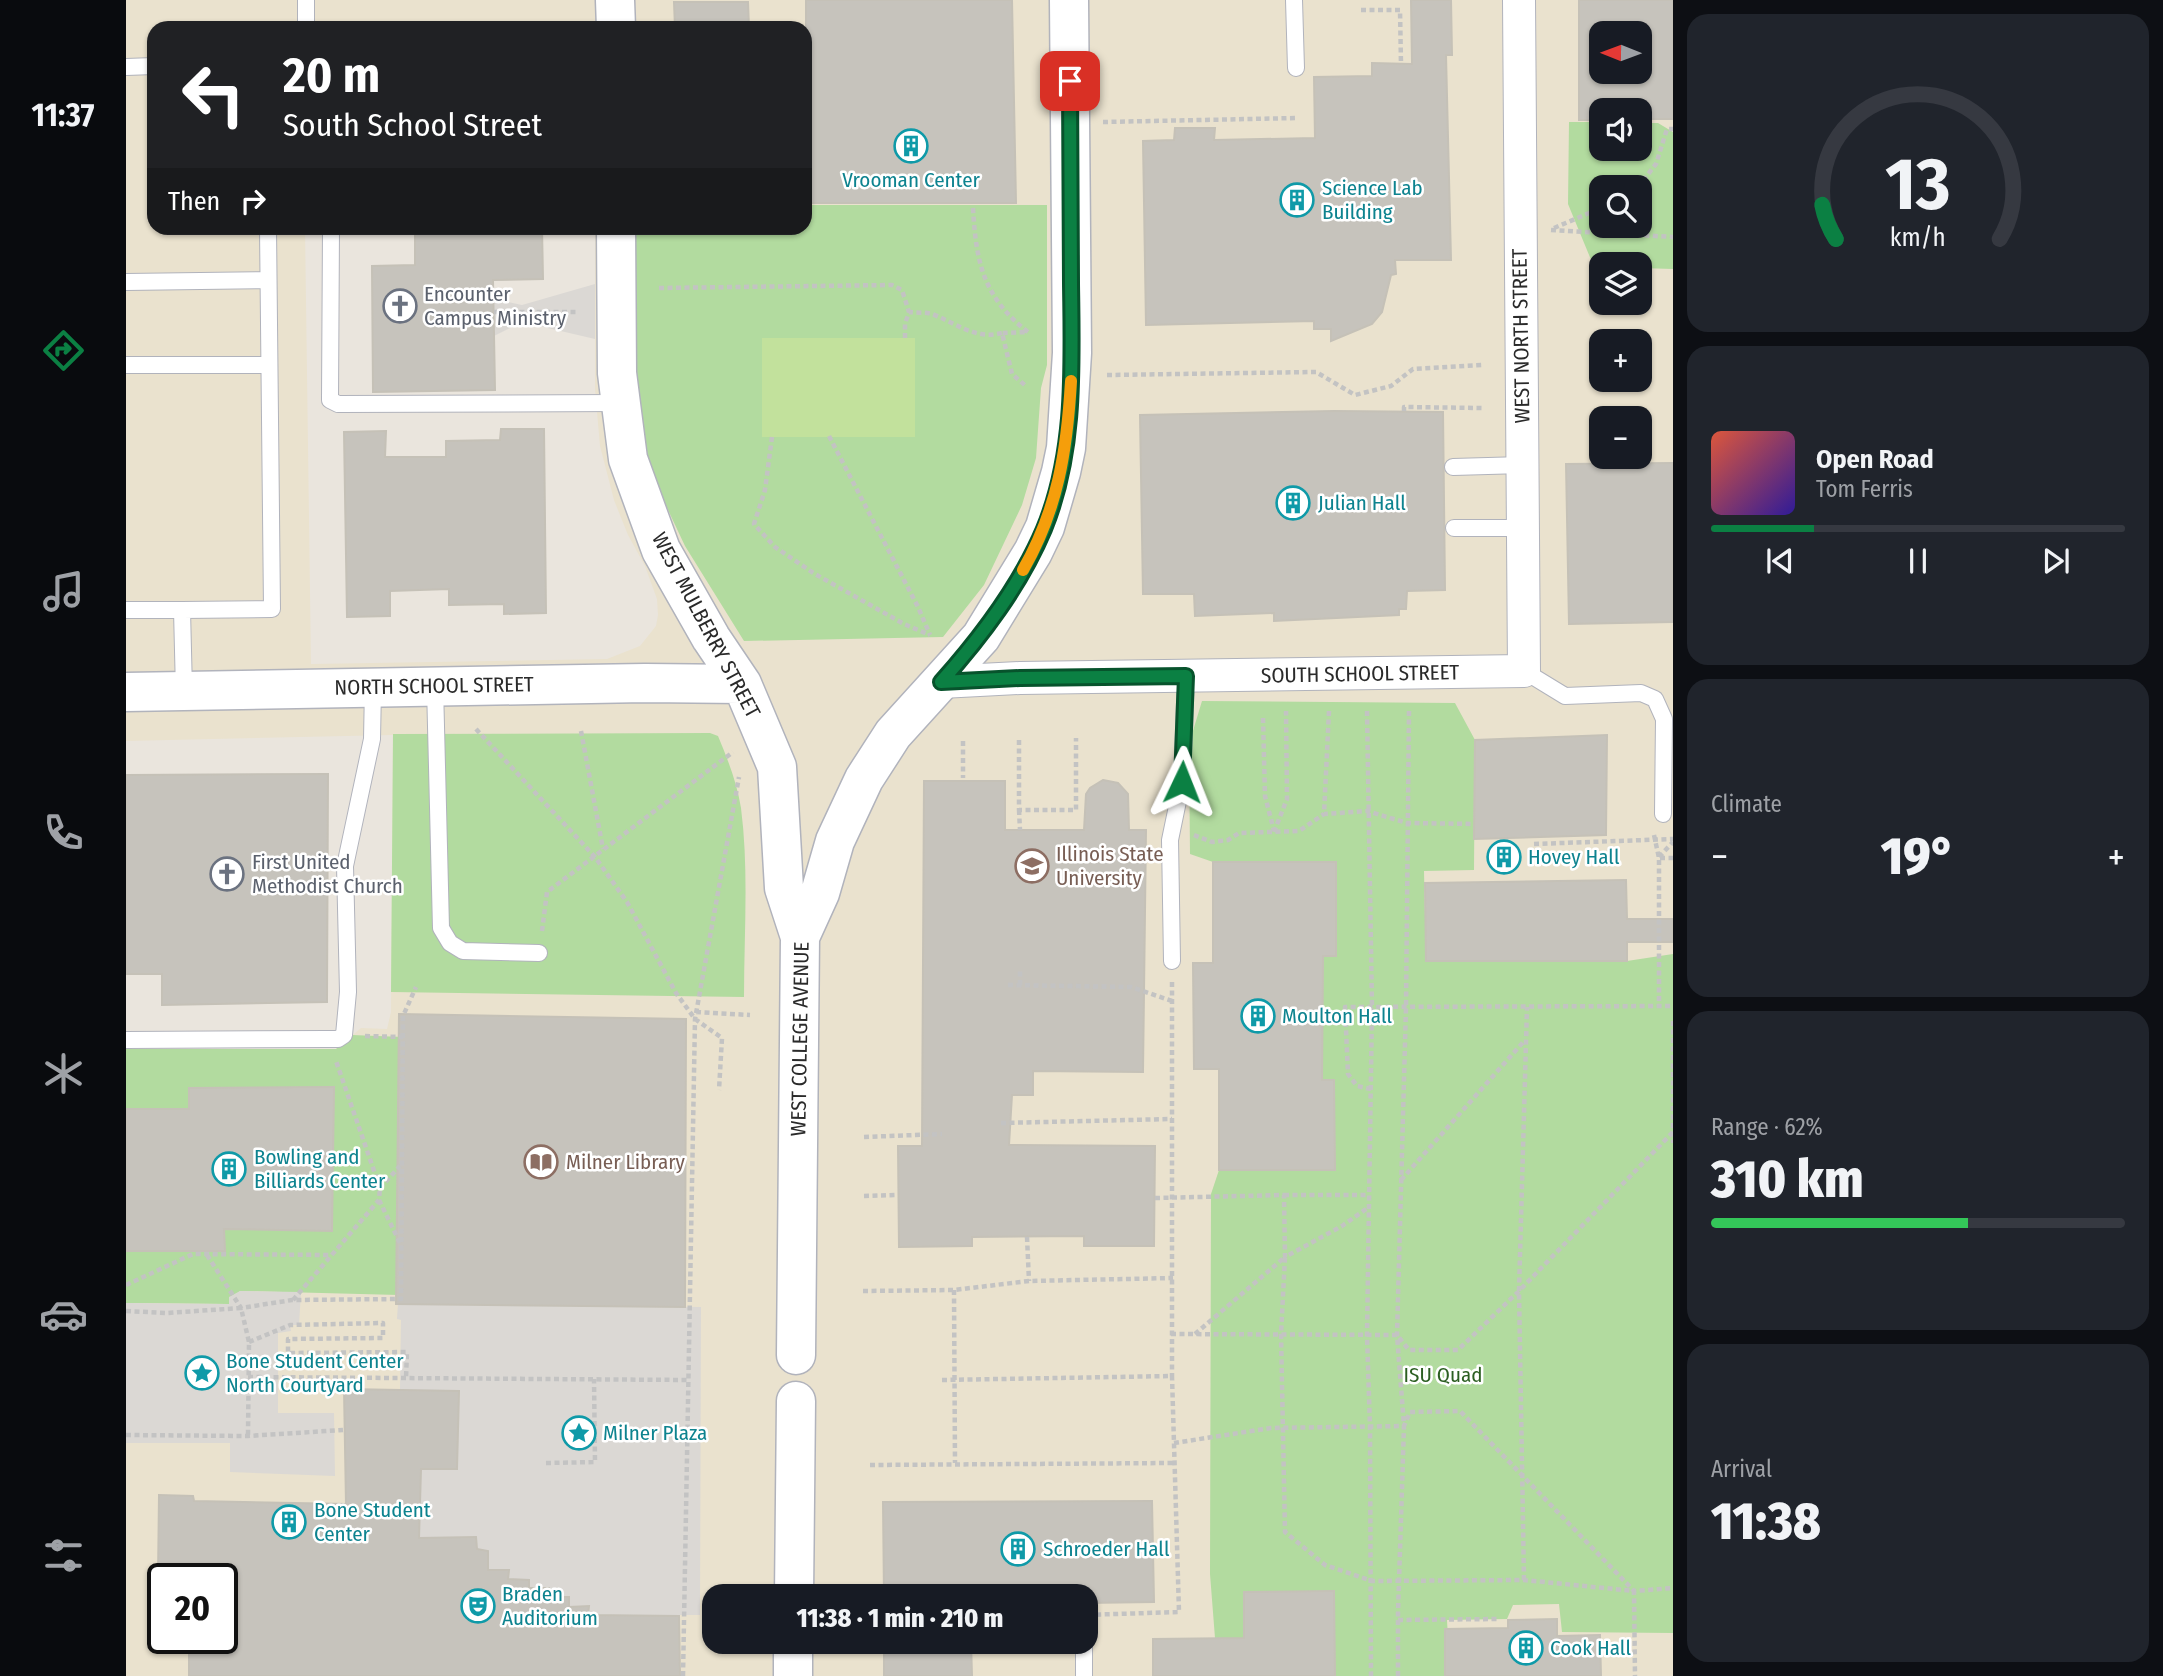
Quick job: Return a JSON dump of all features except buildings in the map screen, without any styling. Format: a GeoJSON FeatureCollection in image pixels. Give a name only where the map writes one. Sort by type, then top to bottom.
{"type":"FeatureCollection","features":[{"type":"Feature","properties":{"kind":"main road"},"geometry":{"type":"LineString","coordinates":[[615,0],[615,21]]}},
{"type":"Feature","properties":{"kind":"main road","name":"WEST COLLEGE AVENUE"},"geometry":{"type":"LineString","coordinates":[[796,1355],[800,937],[820,892],[835,841],[864,779],[893,734],[981,637],[1021,573],[1045,527],[1062,472],[1072,353],[1069,0]]}},
{"type":"Feature","properties":{"kind":"main road","name":"WEST MULBERRY STREET"},"geometry":{"type":"LineString","coordinates":[[616,235],[617,373],[628,459],[661,550],[711,638],[742,684],[777,767],[784,888],[800,937]]}},
{"type":"Feature","properties":{"kind":"main road","name":"NORTH SCHOOL STREET"},"geometry":{"type":"LineString","coordinates":[[126,692],[645,682],[742,684]]}},
{"type":"Feature","properties":{"kind":"main road"},"geometry":{"type":"LineString","coordinates":[[794,1584],[796,1401]]}},
{"type":"Feature","properties":{"kind":"main road"},"geometry":{"type":"LineString","coordinates":[[793,1654],[793,1676]]}},
{"type":"Feature","properties":{"kind":"street","name":"WEST NORTH STREET"},"geometry":{"type":"LineString","coordinates":[[1519,0],[1524,671]]}},
{"type":"Feature","properties":{"kind":"street","name":"SOUTH SCHOOL STREET"},"geometry":{"type":"LineString","coordinates":[[941,682],[1020,678],[1524,671]]}},
{"type":"Feature","properties":{"kind":"lane"},"geometry":{"type":"LineString","coordinates":[[306,0],[306,21]]}},
{"type":"Feature","properties":{"kind":"lane"},"geometry":{"type":"LineString","coordinates":[[1294,0],[1296,68]]}},
{"type":"Feature","properties":{"kind":"lane"},"geometry":{"type":"LineString","coordinates":[[126,67],[147,66]]}},
{"type":"Feature","properties":{"kind":"lane"},"geometry":{"type":"LineString","coordinates":[[126,610],[272,609],[268,235]]}},
{"type":"Feature","properties":{"kind":"lane"},"geometry":{"type":"LineString","coordinates":[[331,235],[330,400],[338,404],[621,403]]}},
{"type":"Feature","properties":{"kind":"lane"},"geometry":{"type":"LineString","coordinates":[[126,282],[267,280]]}},
{"type":"Feature","properties":{"kind":"lane"},"geometry":{"type":"LineString","coordinates":[[126,365],[268,365]]}},
{"type":"Feature","properties":{"kind":"lane"},"geometry":{"type":"LineString","coordinates":[[1453,467],[1523,465]]}},
{"type":"Feature","properties":{"kind":"lane"},"geometry":{"type":"LineString","coordinates":[[1454,528],[1523,528]]}},
{"type":"Feature","properties":{"kind":"lane"},"geometry":{"type":"LineString","coordinates":[[182,610],[184,691]]}},
{"type":"Feature","properties":{"kind":"lane"},"geometry":{"type":"LineString","coordinates":[[1524,671],[1565,696],[1641,693],[1655,699],[1664,719],[1662,814]]}},
{"type":"Feature","properties":{"kind":"lane"},"geometry":{"type":"LineString","coordinates":[[1172,961],[1172,831],[1182,782],[1186,676]]}},
{"type":"Feature","properties":{"kind":"lane"},"geometry":{"type":"LineString","coordinates":[[435,687],[441,929],[450,943],[463,951],[539,953]]}},
{"type":"Feature","properties":{"kind":"lane"},"geometry":{"type":"LineString","coordinates":[[126,1040],[337,1038],[348,992],[345,866],[372,739],[373,688]]}},
{"type":"Feature","properties":{"kind":"lane"},"geometry":{"type":"LineString","coordinates":[[1084,1654],[1084,1676]]}},
{"type":"Feature","properties":{"kind":"path"},"geometry":{"type":"LineString","coordinates":[[1361,9],[1401,10],[1401,64]]}},
{"type":"Feature","properties":{"kind":"path"},"geometry":{"type":"LineString","coordinates":[[1102,122],[1298,118]]}},
{"type":"Feature","properties":{"kind":"path"},"geometry":{"type":"LineString","coordinates":[[1647,175],[1656,164],[1667,129],[1673,130]]}},
{"type":"Feature","properties":{"kind":"path"},"geometry":{"type":"LineString","coordinates":[[909,312],[930,313],[968,331],[990,336],[1028,332],[1002,308],[984,279],[975,242],[973,208]]}},
{"type":"Feature","properties":{"kind":"path"},"geometry":{"type":"LineString","coordinates":[[1589,213],[1550,230],[1589,232]]}},
{"type":"Feature","properties":{"kind":"path"},"geometry":{"type":"LineString","coordinates":[[1652,236],[1673,237]]}},
{"type":"Feature","properties":{"kind":"path"},"geometry":{"type":"LineString","coordinates":[[660,288],[892,285],[902,290],[909,312],[905,324],[905,338]]}},
{"type":"Feature","properties":{"kind":"path"},"geometry":{"type":"LineString","coordinates":[[494,312],[576,312]]}},
{"type":"Feature","properties":{"kind":"path"},"geometry":{"type":"LineString","coordinates":[[1002,333],[1012,374],[1027,387]]}},
{"type":"Feature","properties":{"kind":"path"},"geometry":{"type":"LineString","coordinates":[[1107,375],[1316,372],[1355,395],[1391,386],[1413,369],[1482,365]]}},
{"type":"Feature","properties":{"kind":"path"},"geometry":{"type":"LineString","coordinates":[[1404,411],[1405,407],[1482,408]]}},
{"type":"Feature","properties":{"kind":"path"},"geometry":{"type":"LineString","coordinates":[[772,437],[765,490],[754,523],[775,547],[815,574],[904,624],[930,635],[829,436]]}},
{"type":"Feature","properties":{"kind":"path"},"geometry":{"type":"LineString","coordinates":[[1275,832],[1287,799],[1286,711]]}},
{"type":"Feature","properties":{"kind":"path"},"geometry":{"type":"LineString","coordinates":[[1324,814],[1329,711]]}},
{"type":"Feature","properties":{"kind":"path"},"geometry":{"type":"LineString","coordinates":[[1367,711],[1372,1007],[1367,1335],[1372,1581],[1371,1676]]}},
{"type":"Feature","properties":{"kind":"path"},"geometry":{"type":"LineString","coordinates":[[1398,1676],[1404,1426],[1397,1335],[1409,711]]}},
{"type":"Feature","properties":{"kind":"path"},"geometry":{"type":"LineString","coordinates":[[1262,718],[1265,796],[1275,832]]}},
{"type":"Feature","properties":{"kind":"path"},"geometry":{"type":"LineString","coordinates":[[476,729],[595,857],[627,902],[676,993],[695,1019],[722,1038],[719,1090]]}},
{"type":"Feature","properties":{"kind":"path"},"geometry":{"type":"LineString","coordinates":[[582,731],[603,849]]}},
{"type":"Feature","properties":{"kind":"path"},"geometry":{"type":"LineString","coordinates":[[1019,810],[1076,810],[1076,738]]}},
{"type":"Feature","properties":{"kind":"path"},"geometry":{"type":"LineString","coordinates":[[1019,740],[1020,830]]}},
{"type":"Feature","properties":{"kind":"path"},"geometry":{"type":"LineString","coordinates":[[963,741],[963,778]]}},
{"type":"Feature","properties":{"kind":"path"},"geometry":{"type":"LineString","coordinates":[[539,953],[547,891],[733,752]]}},
{"type":"Feature","properties":{"kind":"path"},"geometry":{"type":"LineString","coordinates":[[683,1676],[695,1019],[739,777]]}},
{"type":"Feature","properties":{"kind":"path"},"geometry":{"type":"LineString","coordinates":[[1172,831],[1212,842],[1228,840],[1239,833],[1299,831],[1324,814],[1367,811],[1407,823],[1474,824]]}},
{"type":"Feature","properties":{"kind":"path"},"geometry":{"type":"LineString","coordinates":[[1654,841],[1659,858],[1659,1005]]}},
{"type":"Feature","properties":{"kind":"path"},"geometry":{"type":"LineString","coordinates":[[1534,844],[1673,841]]}},
{"type":"Feature","properties":{"kind":"path"},"geometry":{"type":"LineString","coordinates":[[1659,858],[1673,841]]}},
{"type":"Feature","properties":{"kind":"path"},"geometry":{"type":"LineString","coordinates":[[1659,858],[1673,858]]}},
{"type":"Feature","properties":{"kind":"path"},"geometry":{"type":"LineString","coordinates":[[1098,1615],[1179,1612],[1171,1334],[1174,1278],[1172,961]]}},
{"type":"Feature","properties":{"kind":"path"},"geometry":{"type":"LineString","coordinates":[[1020,970],[1020,985]]}},
{"type":"Feature","properties":{"kind":"path"},"geometry":{"type":"LineString","coordinates":[[1008,985],[1131,987],[1172,1001]]}},
{"type":"Feature","properties":{"kind":"path"},"geometry":{"type":"LineString","coordinates":[[126,1311],[167,1313],[241,1308],[292,1300],[401,1299],[402,1016],[416,987]]}},
{"type":"Feature","properties":{"kind":"path"},"geometry":{"type":"LineString","coordinates":[[1371,1088],[1357,1086],[1348,1074],[1345,1007],[1673,1006]]}},
{"type":"Feature","properties":{"kind":"path"},"geometry":{"type":"LineString","coordinates":[[1524,1580],[1519,1291],[1527,1007]]}},
{"type":"Feature","properties":{"kind":"path"},"geometry":{"type":"LineString","coordinates":[[696,1012],[750,1015]]}},
{"type":"Feature","properties":{"kind":"path"},"geometry":{"type":"LineString","coordinates":[[1673,1021],[1673,1143]]}},
{"type":"Feature","properties":{"kind":"path"},"geometry":{"type":"LineString","coordinates":[[401,1246],[379,1200],[380,1188],[337,1038],[403,1037]]}},
{"type":"Feature","properties":{"kind":"path"},"geometry":{"type":"LineString","coordinates":[[1401,1181],[1526,1040]]}},
{"type":"Feature","properties":{"kind":"path"},"geometry":{"type":"LineString","coordinates":[[1001,1123],[1172,1119]]}},
{"type":"Feature","properties":{"kind":"path"},"geometry":{"type":"LineString","coordinates":[[1397,1335],[1409,1350],[1458,1350],[1672,1133]]}},
{"type":"Feature","properties":{"kind":"path"},"geometry":{"type":"LineString","coordinates":[[864,1137],[942,1134]]}},
{"type":"Feature","properties":{"kind":"path"},"geometry":{"type":"LineString","coordinates":[[380,1188],[401,1164]]}},
{"type":"Feature","properties":{"kind":"path"},"geometry":{"type":"LineString","coordinates":[[864,1196],[898,1195]]}},
{"type":"Feature","properties":{"kind":"path"},"geometry":{"type":"LineString","coordinates":[[1284,1195],[1281,1334],[1285,1532],[1325,1565],[1372,1581],[1524,1580],[1634,1591],[1673,1588]]}},
{"type":"Feature","properties":{"kind":"path"},"geometry":{"type":"LineString","coordinates":[[1155,1198],[1369,1195]]}},
{"type":"Feature","properties":{"kind":"path"},"geometry":{"type":"LineString","coordinates":[[292,1300],[379,1200]]}},
{"type":"Feature","properties":{"kind":"path"},"geometry":{"type":"LineString","coordinates":[[1195,1334],[1284,1257],[1342,1226],[1370,1206]]}},
{"type":"Feature","properties":{"kind":"path"},"geometry":{"type":"LineString","coordinates":[[1027,1237],[1029,1282]]}},
{"type":"Feature","properties":{"kind":"path"},"geometry":{"type":"LineString","coordinates":[[126,1285],[193,1254],[331,1255]]}},
{"type":"Feature","properties":{"kind":"path"},"geometry":{"type":"LineString","coordinates":[[206,1255],[241,1308],[249,1342],[248,1436]]}},
{"type":"Feature","properties":{"kind":"path"},"geometry":{"type":"LineString","coordinates":[[863,1291],[954,1290],[1029,1282],[1174,1278]]}},
{"type":"Feature","properties":{"kind":"path"},"geometry":{"type":"LineString","coordinates":[[954,1290],[955,1463]]}},
{"type":"Feature","properties":{"kind":"path"},"geometry":{"type":"LineString","coordinates":[[249,1342],[290,1325],[383,1323],[383,1338],[288,1339],[288,1353],[407,1352],[406,1377]]}},
{"type":"Feature","properties":{"kind":"path"},"geometry":{"type":"LineString","coordinates":[[1171,1334],[1397,1335]]}},
{"type":"Feature","properties":{"kind":"path"},"geometry":{"type":"LineString","coordinates":[[942,1380],[1172,1376]]}},
{"type":"Feature","properties":{"kind":"path"},"geometry":{"type":"LineString","coordinates":[[248,1377],[689,1380]]}},
{"type":"Feature","properties":{"kind":"path"},"geometry":{"type":"LineString","coordinates":[[546,1463],[595,1462],[594,1379]]}},
{"type":"Feature","properties":{"kind":"path"},"geometry":{"type":"LineString","coordinates":[[1404,1426],[1410,1412],[1460,1412],[1634,1591],[1635,1676]]}},
{"type":"Feature","properties":{"kind":"path"},"geometry":{"type":"LineString","coordinates":[[1174,1443],[1270,1428],[1404,1426]]}},
{"type":"Feature","properties":{"kind":"path"},"geometry":{"type":"LineString","coordinates":[[126,1435],[248,1436],[343,1430]]}},
{"type":"Feature","properties":{"kind":"path"},"geometry":{"type":"LineString","coordinates":[[870,1465],[1174,1463]]}},
{"type":"Feature","properties":{"kind":"path"},"geometry":{"type":"LineString","coordinates":[[1398,1620],[1499,1619]]}},
{"type":"Feature","properties":{"kind":"shaded area","name":"Illinois State University"},"geometry":{"type":"Polygon","coordinates":[[[126,0],[1673,0],[1673,1676],[126,1676],[126,1051],[336,1049],[361,1028],[387,1029],[391,1012],[393,735],[126,741],[126,0]],[[147,21],[147,235],[305,235],[311,664],[607,659],[640,646],[656,626],[657,599],[645,566],[628,535],[614,500],[600,446],[595,389],[595,235],[812,235],[812,21],[147,21]]]}},
{"type":"Feature","properties":{"kind":"shaded area"},"geometry":{"type":"Polygon","coordinates":[[[595,284],[595,339],[522,322],[494,336],[494,299],[522,305],[595,284]]]}},
{"type":"Feature","properties":{"kind":"shaded area","name":"Bone Student Center North Courtyard"},"geometry":{"type":"Polygon","coordinates":[[[240,1291],[301,1292],[299,1325],[290,1325],[291,1331],[278,1333],[278,1413],[334,1413],[335,1476],[230,1472],[230,1443],[126,1443],[126,1303],[229,1304],[229,1297],[240,1291]]]}},
{"type":"Feature","properties":{"kind":"shaded area","name":"Milner Plaza"},"geometry":{"type":"Polygon","coordinates":[[[398,1304],[701,1307],[700,1615],[588,1615],[588,1606],[569,1607],[569,1597],[549,1597],[529,1588],[528,1580],[508,1579],[508,1570],[488,1570],[488,1551],[477,1549],[476,1537],[419,1538],[421,1469],[457,1468],[459,1392],[400,1390],[401,1320],[397,1319],[398,1304]]]}},
{"type":"Feature","properties":{"kind":"green space"},"geometry":{"type":"Polygon","coordinates":[[[1569,122],[1589,122],[1589,161],[1652,161],[1652,123],[1658,123],[1673,132],[1673,269],[1652,268],[1652,252],[1589,252],[1589,255],[1568,204],[1569,122]]]}},
{"type":"Feature","properties":{"kind":"green space"},"geometry":{"type":"Polygon","coordinates":[[[812,205],[1047,205],[1047,365],[1041,388],[1036,458],[1022,505],[984,585],[943,637],[744,641],[685,546],[653,478],[635,414],[626,235],[812,235],[812,205]]]}},
{"type":"Feature","properties":{"kind":"green space"},"geometry":{"type":"Polygon","coordinates":[[[762,338],[915,338],[915,437],[762,437],[762,338]]]}},
{"type":"Feature","properties":{"kind":"green space","name":"ISU Quad"},"geometry":{"type":"Polygon","coordinates":[[[1202,701],[1455,703],[1475,740],[1474,870],[1424,871],[1426,961],[1627,961],[1673,954],[1673,1633],[1562,1632],[1559,1604],[1513,1605],[1507,1619],[1447,1620],[1450,1676],[1335,1676],[1334,1591],[1244,1592],[1244,1638],[1215,1638],[1210,1574],[1211,1194],[1219,1170],[1335,1170],[1334,1080],[1322,1080],[1323,956],[1336,956],[1336,862],[1213,862],[1190,854],[1189,744],[1202,701]]]}},
{"type":"Feature","properties":{"kind":"green space"},"geometry":{"type":"Polygon","coordinates":[[[710,733],[718,736],[732,772],[741,808],[745,879],[744,997],[391,992],[393,734],[710,733]]]}},
{"type":"Feature","properties":{"kind":"green space"},"geometry":{"type":"Polygon","coordinates":[[[352,1035],[403,1037],[399,1295],[240,1291],[229,1304],[126,1303],[126,1251],[224,1251],[224,1229],[332,1230],[189,1109],[126,1109],[126,1049],[336,1049],[352,1035]]]}},
{"type":"Feature","properties":{"kind":"slow traffic"},"geometry":{"type":"LineString","coordinates":[[1023,570],[1045,527],[1062,472],[1071,381]]}},
{"type":"Feature","properties":{"kind":"place","name":"Vrooman Center"},"geometry":{"type":"Point","coordinates":[911,146]}},
{"type":"Feature","properties":{"kind":"place","name":"Science Lab Building"},"geometry":{"type":"Point","coordinates":[1297,200]}},
{"type":"Feature","properties":{"kind":"place","name":"Encounter Campus Ministry"},"geometry":{"type":"Point","coordinates":[400,306]}},
{"type":"Feature","properties":{"kind":"place","name":"Julian Hall"},"geometry":{"type":"Point","coordinates":[1293,503]}},
{"type":"Feature","properties":{"kind":"place","name":"Hovey Hall"},"geometry":{"type":"Point","coordinates":[1504,857]}},
{"type":"Feature","properties":{"kind":"place","name":"Illinois State University"},"geometry":{"type":"Point","coordinates":[1032,866]}},
{"type":"Feature","properties":{"kind":"place","name":"First United Methodist Church"},"geometry":{"type":"Point","coordinates":[227,874]}},
{"type":"Feature","properties":{"kind":"place","name":"Moulton Hall"},"geometry":{"type":"Point","coordinates":[1258,1016]}},
{"type":"Feature","properties":{"kind":"place","name":"Milner Library"},"geometry":{"type":"Point","coordinates":[541,1162]}},
{"type":"Feature","properties":{"kind":"place","name":"Bowling and Billiards Center"},"geometry":{"type":"Point","coordinates":[229,1169]}},
{"type":"Feature","properties":{"kind":"place","name":"Bone Student Center North Courtyard"},"geometry":{"type":"Point","coordinates":[202,1373]}},
{"type":"Feature","properties":{"kind":"place","name":"Milner Plaza"},"geometry":{"type":"Point","coordinates":[579,1433]}},
{"type":"Feature","properties":{"kind":"place","name":"Bone Student Center"},"geometry":{"type":"Point","coordinates":[289,1522]}},
{"type":"Feature","properties":{"kind":"place","name":"Schroeder Hall"},"geometry":{"type":"Point","coordinates":[1018,1549]}},
{"type":"Feature","properties":{"kind":"place","name":"Braden Auditorium"},"geometry":{"type":"Point","coordinates":[478,1606]}},
{"type":"Feature","properties":{"kind":"place","name":"Cook Hall"},"geometry":{"type":"Point","coordinates":[1526,1648]}},
{"type":"Feature","properties":{"kind":"route"},"geometry":{"type":"LineString","coordinates":[[1070,81],[1072,353],[1070,405],[1062,472],[1045,527],[1021,573],[981,637],[941,682],[1186,676],[1182,782]]}}]}
